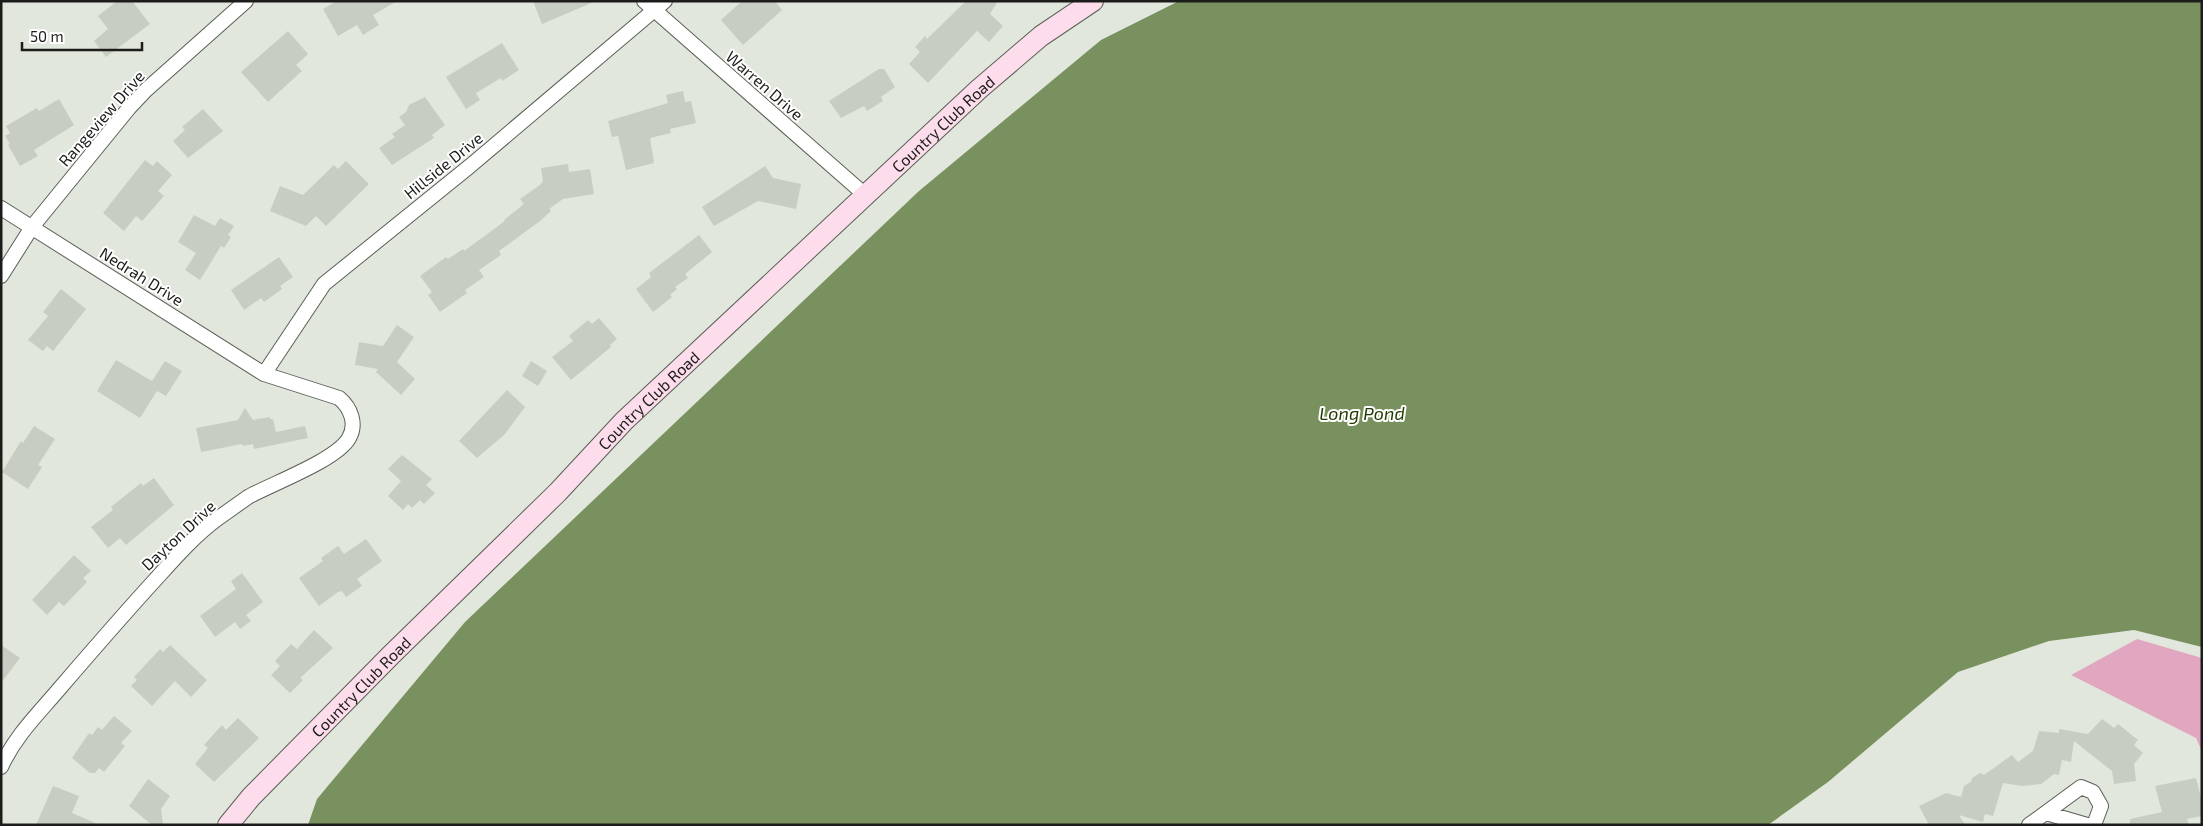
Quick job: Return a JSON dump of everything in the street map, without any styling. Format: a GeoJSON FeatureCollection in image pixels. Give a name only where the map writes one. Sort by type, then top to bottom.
{"type":"FeatureCollection","features":[{"type":"Feature","properties":{"kind":"street","name":"Rangeview Drive"},"geometry":{"type":"LineString","coordinates":[[1,276],[32,227],[146,90],[246,1]]}},
{"type":"Feature","properties":{"kind":"street","name":"Hillside Drive"},"geometry":{"type":"LineString","coordinates":[[264,374],[324,284],[477,160],[648,6],[666,1]]}},
{"type":"Feature","properties":{"kind":"street","name":"Country Club Road"},"geometry":{"type":"LineString","coordinates":[[228,825],[251,797],[384,662],[558,492],[624,421],[979,88],[1041,36],[1093,1]]}},
{"type":"Feature","properties":{"kind":"street","name":"Warren Drive"},"geometry":{"type":"LineString","coordinates":[[648,6],[864,194]]}},
{"type":"Feature","properties":{"kind":"street","name":"Nedrah Drive"},"geometry":{"type":"LineString","coordinates":[[1,208],[264,374]]}},
{"type":"Feature","properties":{"kind":"street","name":"Dayton Drive"},"geometry":{"type":"LineString","coordinates":[[1,767],[23,729],[93,647],[172,562],[215,520],[249,497],[305,470],[342,446],[349,438],[353,427],[352,415],[347,405],[339,398],[264,374]]}},
{"type":"Feature","properties":{"kind":"street"},"geometry":{"type":"LineString","coordinates":[[2029,825],[2081,787],[2093,792],[2101,806],[2094,825]]}},
{"type":"Feature","properties":{"kind":"street"},"geometry":{"type":"LineString","coordinates":[[2046,813],[2087,825]]}},
{"type":"Feature","properties":{"kind":"shaded area"},"geometry":{"type":"Polygon","coordinates":[[[2137,639],[2202,658],[2202,751],[2196,738],[2071,675],[2137,639]]]}},
{"type":"Feature","properties":{"kind":"water","name":"Long Pond"},"geometry":{"type":"Polygon","coordinates":[[[1179,1],[2202,1],[2202,647],[2134,630],[2049,641],[1958,672],[1828,782],[1768,825],[308,825],[317,799],[465,622],[919,191],[1101,40],[1179,1]]]}},
{"type":"Feature","properties":{"kind":"building"},"geometry":{"type":"Polygon","coordinates":[[[117,1],[132,1],[150,24],[106,57],[94,41],[108,29],[98,16],[117,1]]]}},
{"type":"Feature","properties":{"kind":"building"},"geometry":{"type":"Polygon","coordinates":[[[337,1],[397,1],[373,15],[379,25],[363,35],[357,25],[338,36],[323,9],[337,1]]]}},
{"type":"Feature","properties":{"kind":"building"},"geometry":{"type":"Polygon","coordinates":[[[533,1],[596,1],[542,24],[533,1]]]}},
{"type":"Feature","properties":{"kind":"building"},"geometry":{"type":"Polygon","coordinates":[[[742,1],[775,1],[782,10],[743,45],[721,20],[742,1]]]}},
{"type":"Feature","properties":{"kind":"building"},"geometry":{"type":"Polygon","coordinates":[[[966,1],[998,1],[990,14],[1003,26],[989,42],[977,31],[928,83],[909,64],[920,52],[915,47],[925,36],[927,39],[966,1]]]}},
{"type":"Feature","properties":{"kind":"building"},"geometry":{"type":"Polygon","coordinates":[[[288,31],[308,54],[296,65],[302,71],[268,102],[241,72],[288,31]]]}},
{"type":"Feature","properties":{"kind":"building"},"geometry":{"type":"Polygon","coordinates":[[[502,43],[519,70],[502,81],[501,78],[476,93],[480,100],[466,109],[446,77],[502,43]]]}},
{"type":"Feature","properties":{"kind":"building"},"geometry":{"type":"Polygon","coordinates":[[[879,69],[884,69],[895,87],[881,97],[883,101],[867,111],[864,106],[841,118],[829,101],[879,69]]]}},
{"type":"Feature","properties":{"kind":"building"},"geometry":{"type":"Polygon","coordinates":[[[683,91],[685,102],[691,101],[696,123],[670,129],[671,133],[650,138],[654,163],[626,170],[618,136],[612,137],[608,121],[668,103],[666,95],[683,91]]]}},
{"type":"Feature","properties":{"kind":"building"},"geometry":{"type":"Polygon","coordinates":[[[425,97],[445,125],[432,135],[434,138],[392,165],[379,148],[395,137],[392,134],[405,125],[399,117],[406,112],[409,105],[425,97]]]}},
{"type":"Feature","properties":{"kind":"building"},"geometry":{"type":"Polygon","coordinates":[[[59,99],[74,125],[34,150],[38,156],[20,166],[8,145],[10,144],[5,136],[10,133],[6,126],[37,108],[39,111],[59,99]]]}},
{"type":"Feature","properties":{"kind":"building"},"geometry":{"type":"Polygon","coordinates":[[[203,109],[223,131],[188,158],[173,141],[185,130],[182,127],[203,109]]]}},
{"type":"Feature","properties":{"kind":"building"},"geometry":{"type":"Polygon","coordinates":[[[145,160],[153,166],[157,161],[172,175],[158,191],[164,196],[142,221],[136,216],[124,231],[103,213],[145,160]]]}},
{"type":"Feature","properties":{"kind":"building"},"geometry":{"type":"Polygon","coordinates":[[[346,161],[369,184],[326,226],[316,216],[306,226],[270,211],[280,186],[303,195],[334,165],[338,169],[346,161]]]}},
{"type":"Feature","properties":{"kind":"building"},"geometry":{"type":"Polygon","coordinates":[[[568,164],[569,172],[590,169],[594,194],[563,199],[549,209],[551,211],[540,221],[499,251],[501,255],[479,270],[484,277],[465,290],[467,293],[440,312],[428,295],[432,292],[420,276],[446,257],[448,259],[463,249],[464,251],[505,221],[524,204],[520,199],[543,181],[541,168],[568,164]]]}},
{"type":"Feature","properties":{"kind":"building"},"geometry":{"type":"Polygon","coordinates":[[[765,166],[773,178],[801,184],[796,209],[758,201],[714,226],[702,207],[765,166]]]}},
{"type":"Feature","properties":{"kind":"building"},"geometry":{"type":"Polygon","coordinates":[[[194,215],[215,226],[220,218],[234,226],[228,235],[231,237],[224,248],[221,246],[200,280],[185,270],[196,253],[178,242],[194,215]]]}},
{"type":"Feature","properties":{"kind":"building"},"geometry":{"type":"Polygon","coordinates":[[[699,235],[712,252],[685,274],[688,278],[675,287],[677,289],[670,295],[672,297],[653,312],[636,289],[651,277],[649,273],[699,235]]]}},
{"type":"Feature","properties":{"kind":"building"},"geometry":{"type":"Polygon","coordinates":[[[279,257],[293,277],[280,286],[282,289],[264,302],[261,298],[244,310],[231,290],[279,257]]]}},
{"type":"Feature","properties":{"kind":"building"},"geometry":{"type":"Polygon","coordinates":[[[61,289],[86,309],[53,351],[47,346],[43,351],[28,340],[48,316],[43,312],[61,289]]]}},
{"type":"Feature","properties":{"kind":"building"},"geometry":{"type":"Polygon","coordinates":[[[599,318],[617,339],[610,345],[611,347],[571,380],[552,357],[573,341],[569,336],[588,320],[592,324],[599,318]]]}},
{"type":"Feature","properties":{"kind":"building"},"geometry":{"type":"Polygon","coordinates":[[[397,325],[414,337],[397,362],[415,379],[401,395],[376,372],[378,369],[355,365],[359,342],[383,346],[397,325]]]}},
{"type":"Feature","properties":{"kind":"building"},"geometry":{"type":"Polygon","coordinates":[[[116,360],[152,381],[165,361],[182,371],[166,396],[157,391],[140,418],[97,391],[116,360]]]}},
{"type":"Feature","properties":{"kind":"building"},"geometry":{"type":"Polygon","coordinates":[[[531,361],[547,371],[538,386],[522,376],[531,361]]]}},
{"type":"Feature","properties":{"kind":"building"},"geometry":{"type":"Polygon","coordinates":[[[507,390],[525,407],[504,435],[477,458],[459,441],[507,390]]]}},
{"type":"Feature","properties":{"kind":"building"},"geometry":{"type":"Polygon","coordinates":[[[245,408],[253,420],[270,417],[270,419],[273,419],[276,432],[305,426],[308,438],[254,449],[253,444],[243,446],[242,444],[201,452],[196,428],[238,420],[245,408]]]}},
{"type":"Feature","properties":{"kind":"building"},"geometry":{"type":"Polygon","coordinates":[[[34,426],[55,439],[38,465],[42,467],[28,489],[2,472],[21,441],[23,443],[34,426]]]}},
{"type":"Feature","properties":{"kind":"building"},"geometry":{"type":"Polygon","coordinates":[[[402,455],[432,479],[426,485],[435,493],[424,504],[420,500],[412,508],[408,504],[403,510],[388,496],[401,481],[388,469],[402,455]]]}},
{"type":"Feature","properties":{"kind":"building"},"geometry":{"type":"Polygon","coordinates":[[[154,478],[174,505],[126,545],[120,538],[108,548],[91,527],[113,510],[111,507],[141,483],[143,486],[154,478]]]}},
{"type":"Feature","properties":{"kind":"building"},"geometry":{"type":"Polygon","coordinates":[[[366,539],[382,561],[357,579],[362,586],[346,597],[342,591],[338,592],[319,606],[299,578],[323,561],[321,558],[338,546],[344,554],[366,539]]]}},
{"type":"Feature","properties":{"kind":"building"},"geometry":{"type":"Polygon","coordinates":[[[74,555],[91,571],[83,578],[87,582],[64,606],[59,602],[47,615],[32,600],[74,555]]]}},
{"type":"Feature","properties":{"kind":"building"},"geometry":{"type":"Polygon","coordinates":[[[242,573],[263,602],[246,615],[251,621],[240,629],[235,622],[215,637],[200,616],[236,589],[231,581],[242,573]]]}},
{"type":"Feature","properties":{"kind":"building"},"geometry":{"type":"Polygon","coordinates":[[[314,630],[333,648],[300,678],[303,680],[290,693],[271,675],[280,666],[275,661],[291,644],[297,649],[314,630]]]}},
{"type":"Feature","properties":{"kind":"building"},"geometry":{"type":"Polygon","coordinates":[[[1,645],[20,658],[1,683],[1,645]]]}},
{"type":"Feature","properties":{"kind":"building"},"geometry":{"type":"Polygon","coordinates":[[[170,645],[207,680],[191,697],[175,681],[152,706],[131,686],[137,680],[134,677],[160,649],[163,652],[170,645]]]}},
{"type":"Feature","properties":{"kind":"building"},"geometry":{"type":"Polygon","coordinates":[[[114,716],[132,731],[121,743],[125,746],[104,772],[99,768],[95,773],[90,773],[72,758],[89,733],[92,735],[98,727],[102,730],[114,716]]]}},
{"type":"Feature","properties":{"kind":"building"},"geometry":{"type":"Polygon","coordinates":[[[238,718],[259,738],[214,782],[195,764],[208,748],[204,745],[222,725],[226,730],[238,718]]]}},
{"type":"Feature","properties":{"kind":"building"},"geometry":{"type":"Polygon","coordinates":[[[2102,719],[2114,728],[2118,724],[2138,740],[2134,745],[2143,753],[2134,764],[2136,781],[2114,784],[2112,771],[2074,741],[2071,762],[2062,760],[2059,775],[2054,774],[2041,784],[2022,786],[2003,783],[1993,816],[1985,814],[1983,822],[1959,815],[1965,825],[1929,825],[1919,806],[1946,793],[1961,797],[1964,786],[1971,782],[1972,778],[1980,773],[1984,775],[2012,755],[2018,762],[2033,751],[2039,731],[2059,733],[2059,729],[2088,734],[2102,719]]]}},
{"type":"Feature","properties":{"kind":"building"},"geometry":{"type":"Polygon","coordinates":[[[2196,778],[2202,802],[2202,816],[2187,819],[2189,825],[2130,825],[2130,819],[2162,812],[2155,786],[2196,778]]]}},
{"type":"Feature","properties":{"kind":"building"},"geometry":{"type":"Polygon","coordinates":[[[148,779],[170,796],[161,809],[163,825],[152,825],[129,806],[148,779]]]}},
{"type":"Feature","properties":{"kind":"building"},"geometry":{"type":"Polygon","coordinates":[[[53,786],[79,796],[72,813],[100,825],[36,825],[53,786]]]}}]}
